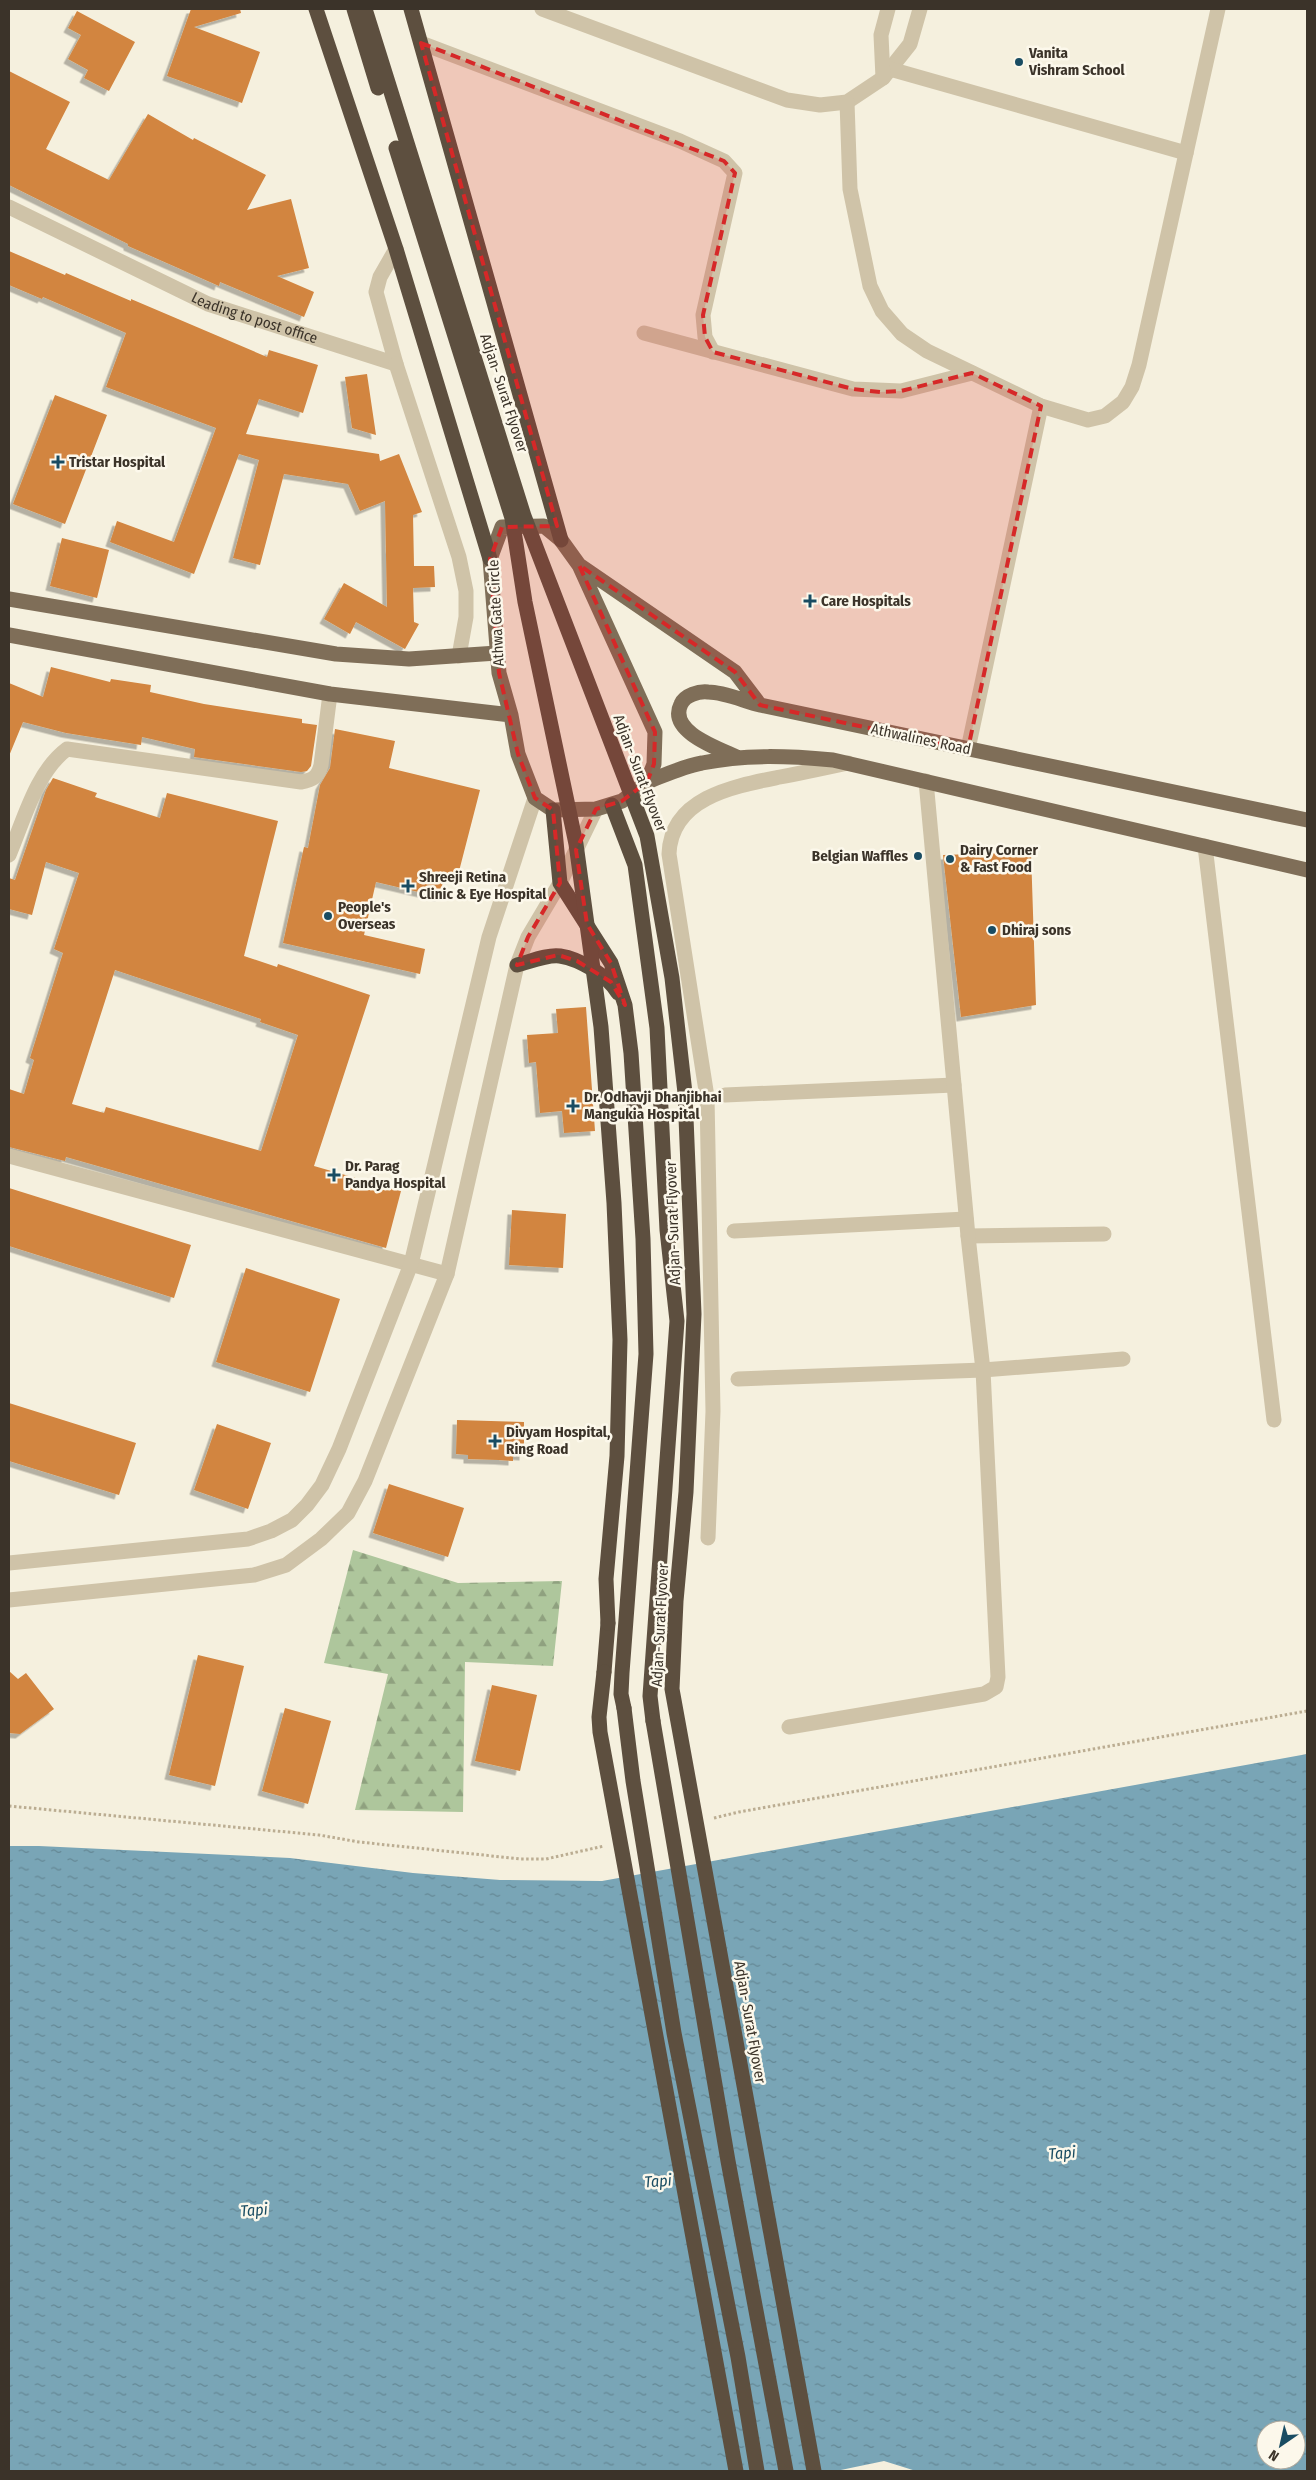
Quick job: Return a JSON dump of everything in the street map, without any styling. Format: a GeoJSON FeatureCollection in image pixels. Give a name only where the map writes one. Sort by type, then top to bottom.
{"type":"FeatureCollection","features":[{"type":"Feature","properties":{"kind":"highway"},"geometry":{"type":"LineString","coordinates":[[316,9],[396,250],[490,560]]}},
{"type":"Feature","properties":{"kind":"highway","name":"Adjan- Surat Flyover"},"geometry":{"type":"LineString","coordinates":[[354,9],[512,518],[525,602],[576,844],[601,1027],[614,1203],[620,1340],[617,1456],[606,1579],[608,1623],[599,1716],[600,1732],[736,2471]]}},
{"type":"Feature","properties":{"kind":"highway","name":"Adjan- Surat Flyover"},"geometry":{"type":"LineString","coordinates":[[365,9],[524,516],[648,845],[672,978],[685,1093],[694,1314],[686,1492],[676,1601],[672,1690],[814,2471]]}},
{"type":"Feature","properties":{"kind":"highway"},"geometry":{"type":"LineString","coordinates":[[411,9],[561,540]]}},
{"type":"Feature","properties":{"kind":"highway"},"geometry":{"type":"LineString","coordinates":[[612,805],[635,865],[657,1028],[667,1230],[677,1321],[650,1696],[728,2161],[786,2471]]}},
{"type":"Feature","properties":{"kind":"highway"},"geometry":{"type":"LineString","coordinates":[[553,810],[560,883],[611,963],[624,1005],[631,1053],[643,1239],[646,1354],[621,1694],[633,1781],[674,2033],[738,2357],[757,2471]]}},
{"type":"Feature","properties":{"kind":"highway"},"geometry":{"type":"LineString","coordinates":[[518,966],[558,955],[577,961],[611,982],[624,1005]]}},
{"type":"Feature","properties":{"kind":"main road","name":"Athwa Gate Circle"},"geometry":{"type":"LineString","coordinates":[[535,798],[518,754],[511,715],[499,673],[490,560],[502,527],[544,526],[561,540],[579,564],[655,732],[654,764],[647,782]]}},
{"type":"Feature","properties":{"kind":"main road"},"geometry":{"type":"LineString","coordinates":[[579,564],[735,672],[760,705]]}},
{"type":"Feature","properties":{"kind":"main road"},"geometry":{"type":"LineString","coordinates":[[9,599],[336,654],[409,659],[497,653]]}},
{"type":"Feature","properties":{"kind":"main road"},"geometry":{"type":"LineString","coordinates":[[9,635],[330,694],[511,715]]}},
{"type":"Feature","properties":{"kind":"main road","name":"Athwalines Road"},"geometry":{"type":"LineString","coordinates":[[739,758],[704,742],[680,722],[677,713],[682,702],[691,694],[708,692],[968,750],[1307,820]]}},
{"type":"Feature","properties":{"kind":"main road"},"geometry":{"type":"LineString","coordinates":[[535,798],[553,810],[596,810],[622,801],[647,782],[700,763],[739,758],[783,756],[833,760],[1307,870]]}},
{"type":"Feature","properties":{"kind":"street"},"geometry":{"type":"LineString","coordinates":[[542,9],[787,100],[820,105],[847,102],[886,74],[910,44],[920,9]]}},
{"type":"Feature","properties":{"kind":"street"},"geometry":{"type":"LineString","coordinates":[[886,74],[881,35],[888,9]]}},
{"type":"Feature","properties":{"kind":"street"},"geometry":{"type":"LineString","coordinates":[[847,102],[850,189],[870,286],[882,311],[908,338],[927,351],[1041,406],[1088,420],[1105,416],[1123,402],[1132,387],[1139,365],[1218,9]]}},
{"type":"Feature","properties":{"kind":"street"},"geometry":{"type":"LineString","coordinates":[[421,43],[680,141],[724,162],[735,173],[703,315],[705,337],[713,352]]}},
{"type":"Feature","properties":{"kind":"street"},"geometry":{"type":"LineString","coordinates":[[886,74],[1186,154]]}},
{"type":"Feature","properties":{"kind":"street","name":"Leading to post office"},"geometry":{"type":"LineString","coordinates":[[9,207],[208,304],[396,364]]}},
{"type":"Feature","properties":{"kind":"street"},"geometry":{"type":"LineString","coordinates":[[396,250],[380,277],[376,292],[396,364],[459,557],[466,591],[466,617],[459,656]]}},
{"type":"Feature","properties":{"kind":"street"},"geometry":{"type":"LineString","coordinates":[[644,333],[853,389],[901,392],[972,373]]}},
{"type":"Feature","properties":{"kind":"street"},"geometry":{"type":"LineString","coordinates":[[968,750],[1041,406]]}},
{"type":"Feature","properties":{"kind":"street"},"geometry":{"type":"LineString","coordinates":[[9,855],[44,774],[54,759],[67,749],[300,782],[311,781],[318,774],[321,765],[330,694]]}},
{"type":"Feature","properties":{"kind":"street"},"geometry":{"type":"LineString","coordinates":[[708,1538],[713,1411],[707,1097],[669,854],[670,839],[678,822],[702,801],[731,787],[848,763]]}},
{"type":"Feature","properties":{"kind":"street"},"geometry":{"type":"LineString","coordinates":[[789,1727],[984,1694],[996,1687],[998,1677],[984,1370],[966,1219],[926,781]]}},
{"type":"Feature","properties":{"kind":"street"},"geometry":{"type":"LineString","coordinates":[[9,1563],[228,1542],[271,1531],[292,1520],[322,1486],[339,1448],[411,1264],[488,937],[535,798]]}},
{"type":"Feature","properties":{"kind":"street"},"geometry":{"type":"LineString","coordinates":[[9,1600],[254,1574],[286,1565],[314,1544],[348,1513],[365,1481],[447,1274],[518,966],[528,937],[560,883],[596,810]]}},
{"type":"Feature","properties":{"kind":"street"},"geometry":{"type":"LineString","coordinates":[[1205,846],[1274,1420]]}},
{"type":"Feature","properties":{"kind":"street"},"geometry":{"type":"LineString","coordinates":[[725,1095],[954,1085]]}},
{"type":"Feature","properties":{"kind":"street"},"geometry":{"type":"LineString","coordinates":[[9,1156],[447,1274]]}},
{"type":"Feature","properties":{"kind":"street"},"geometry":{"type":"LineString","coordinates":[[734,1231],[966,1219]]}},
{"type":"Feature","properties":{"kind":"street"},"geometry":{"type":"LineString","coordinates":[[968,1236],[1104,1234]]}},
{"type":"Feature","properties":{"kind":"street"},"geometry":{"type":"LineString","coordinates":[[738,1379],[984,1370],[1123,1359]]}},
{"type":"Feature","properties":{"kind":"highlighted area"},"geometry":{"type":"Polygon","coordinates":[[[421,43],[724,161],[735,173],[703,315],[705,337],[713,352],[853,389],[880,392],[901,391],[972,373],[1041,406],[968,749],[760,705],[735,672],[579,565],[655,732],[654,764],[647,782],[622,801],[596,809],[576,850],[587,924],[611,963],[625,1005],[611,982],[577,961],[558,955],[517,965],[528,937],[560,883],[553,810],[535,798],[518,754],[499,673],[490,559],[502,527],[557,526],[421,43]]]}},
{"type":"Feature","properties":{"kind":"green space"},"geometry":{"type":"Polygon","coordinates":[[[353,1550],[458,1583],[562,1581],[553,1666],[465,1662],[463,1812],[355,1810],[388,1674],[324,1663],[353,1550]]]}},
{"type":"Feature","properties":{"kind":"water","name":"Tapi"},"geometry":{"type":"Polygon","coordinates":[[[1307,1754],[1307,2471],[916,2471],[884,2461],[836,2471],[9,2471],[9,1846],[290,1858],[413,1873],[500,1880],[602,1881],[1307,1754]]]}},
{"type":"Feature","properties":{"kind":"building"},"geometry":{"type":"Polygon","coordinates":[[[191,9],[240,9],[241,13],[194,27],[260,52],[242,103],[167,76],[191,9]]]}},
{"type":"Feature","properties":{"kind":"building"},"geometry":{"type":"Polygon","coordinates":[[[77,11],[135,42],[109,91],[84,78],[88,70],[68,59],[81,35],[68,28],[77,11]]]}},
{"type":"Feature","properties":{"kind":"building"},"geometry":{"type":"Polygon","coordinates":[[[9,71],[70,102],[46,149],[109,180],[148,114],[193,140],[194,138],[266,175],[247,210],[291,199],[309,268],[277,276],[314,292],[304,317],[220,282],[219,286],[128,246],[128,244],[9,185],[9,71]]]}},
{"type":"Feature","properties":{"kind":"building"},"geometry":{"type":"Polygon","coordinates":[[[9,251],[131,301],[131,299],[267,357],[269,350],[318,365],[303,413],[259,399],[246,434],[379,454],[380,461],[399,454],[422,512],[413,515],[414,566],[434,566],[435,587],[413,588],[414,622],[419,624],[405,649],[356,622],[350,634],[324,619],[344,583],[387,607],[385,501],[360,511],[348,484],[284,474],[260,565],[233,558],[259,460],[239,454],[194,574],[110,542],[117,521],[174,542],[216,428],[106,387],[126,333],[43,297],[42,299],[9,285],[9,251]]]}},
{"type":"Feature","properties":{"kind":"building"},"geometry":{"type":"Polygon","coordinates":[[[367,374],[376,435],[352,428],[345,377],[367,374]]]}},
{"type":"Feature","properties":{"kind":"building"},"geometry":{"type":"Polygon","coordinates":[[[55,395],[107,415],[65,524],[13,504],[55,395]]]}},
{"type":"Feature","properties":{"kind":"building"},"geometry":{"type":"Polygon","coordinates":[[[62,538],[109,550],[97,598],[50,586],[62,538]]]}},
{"type":"Feature","properties":{"kind":"building"},"geometry":{"type":"Polygon","coordinates":[[[51,667],[110,682],[111,679],[151,685],[150,692],[204,704],[302,719],[302,723],[317,725],[311,766],[307,771],[301,772],[194,757],[195,749],[142,737],[141,745],[66,733],[23,722],[9,756],[9,683],[43,697],[51,667]]]}},
{"type":"Feature","properties":{"kind":"building"},"geometry":{"type":"Polygon","coordinates":[[[335,729],[395,741],[389,768],[480,790],[457,879],[444,876],[440,897],[376,882],[364,935],[425,949],[420,974],[283,943],[304,847],[308,848],[320,785],[330,768],[335,729]]]}},
{"type":"Feature","properties":{"kind":"building"},"geometry":{"type":"Polygon","coordinates":[[[53,778],[97,793],[95,797],[160,818],[167,793],[278,821],[244,956],[277,967],[278,964],[370,995],[314,1166],[401,1191],[386,1248],[66,1157],[65,1161],[9,1147],[9,1089],[24,1094],[34,1060],[30,1058],[63,953],[54,949],[79,873],[46,862],[32,915],[9,909],[9,878],[15,880],[46,790],[53,778]],[[115,970],[72,1104],[104,1113],[106,1107],[261,1151],[298,1035],[260,1022],[261,1019],[115,970]]]}},
{"type":"Feature","properties":{"kind":"building","name":"Dhiraj sons"},"geometry":{"type":"Polygon","coordinates":[[[1031,852],[1036,1005],[961,1017],[943,855],[1031,852]]]}},
{"type":"Feature","properties":{"kind":"building"},"geometry":{"type":"Polygon","coordinates":[[[586,1007],[595,1131],[564,1133],[562,1111],[540,1113],[536,1062],[529,1063],[527,1035],[558,1033],[556,1009],[586,1007]]]}},
{"type":"Feature","properties":{"kind":"building"},"geometry":{"type":"Polygon","coordinates":[[[9,1188],[191,1245],[174,1298],[9,1246],[9,1188]]]}},
{"type":"Feature","properties":{"kind":"building"},"geometry":{"type":"Polygon","coordinates":[[[512,1210],[566,1214],[563,1268],[509,1265],[512,1210]]]}},
{"type":"Feature","properties":{"kind":"building"},"geometry":{"type":"Polygon","coordinates":[[[246,1268],[340,1299],[310,1392],[216,1362],[246,1268]]]}},
{"type":"Feature","properties":{"kind":"building"},"geometry":{"type":"Polygon","coordinates":[[[9,1403],[136,1443],[119,1495],[9,1461],[9,1403]]]}},
{"type":"Feature","properties":{"kind":"building"},"geometry":{"type":"Polygon","coordinates":[[[457,1420],[524,1422],[524,1456],[513,1455],[513,1461],[468,1459],[468,1455],[456,1454],[457,1420]]]}},
{"type":"Feature","properties":{"kind":"building"},"geometry":{"type":"Polygon","coordinates":[[[217,1424],[271,1443],[248,1509],[194,1490],[217,1424]]]}},
{"type":"Feature","properties":{"kind":"building"},"geometry":{"type":"Polygon","coordinates":[[[389,1484],[464,1508],[448,1557],[373,1533],[389,1484]]]}},
{"type":"Feature","properties":{"kind":"building"},"geometry":{"type":"Polygon","coordinates":[[[198,1655],[244,1666],[215,1786],[169,1775],[198,1655]]]}},
{"type":"Feature","properties":{"kind":"building"},"geometry":{"type":"Polygon","coordinates":[[[9,1671],[18,1679],[26,1673],[54,1709],[20,1734],[9,1733],[9,1671]]]}},
{"type":"Feature","properties":{"kind":"building"},"geometry":{"type":"Polygon","coordinates":[[[492,1685],[537,1695],[520,1771],[475,1761],[492,1685]]]}},
{"type":"Feature","properties":{"kind":"building"},"geometry":{"type":"Polygon","coordinates":[[[285,1708],[331,1721],[308,1804],[262,1791],[285,1708]]]}},
{"type":"Feature","properties":{"kind":"place","name":"Vanita Vishram School"},"geometry":{"type":"Point","coordinates":[1019,62]}},
{"type":"Feature","properties":{"kind":"place","name":"Tristar Hospital"},"geometry":{"type":"Point","coordinates":[58,462]}},
{"type":"Feature","properties":{"kind":"place","name":"Care Hospitals"},"geometry":{"type":"Point","coordinates":[810,601]}},
{"type":"Feature","properties":{"kind":"place","name":"Belgian Waffles"},"geometry":{"type":"Point","coordinates":[918,856]}},
{"type":"Feature","properties":{"kind":"place","name":"Dairy Corner & Fast Food"},"geometry":{"type":"Point","coordinates":[950,859]}},
{"type":"Feature","properties":{"kind":"place","name":"Shreeji Retina Clinic & Eye Hospital"},"geometry":{"type":"Point","coordinates":[408,886]}},
{"type":"Feature","properties":{"kind":"place","name":"People's Overseas"},"geometry":{"type":"Point","coordinates":[328,916]}},
{"type":"Feature","properties":{"kind":"place","name":"Dhiraj sons"},"geometry":{"type":"Point","coordinates":[992,930]}},
{"type":"Feature","properties":{"kind":"place","name":"Dr. Odhavji Dhanjibhai Mangukia Hospital"},"geometry":{"type":"Point","coordinates":[573,1106]}},
{"type":"Feature","properties":{"kind":"place","name":"Dr. Parag Pandya Hospital"},"geometry":{"type":"Point","coordinates":[334,1175]}},
{"type":"Feature","properties":{"kind":"place","name":"Divyam Hospital, Ring Road"},"geometry":{"type":"Point","coordinates":[495,1441]}}]}
